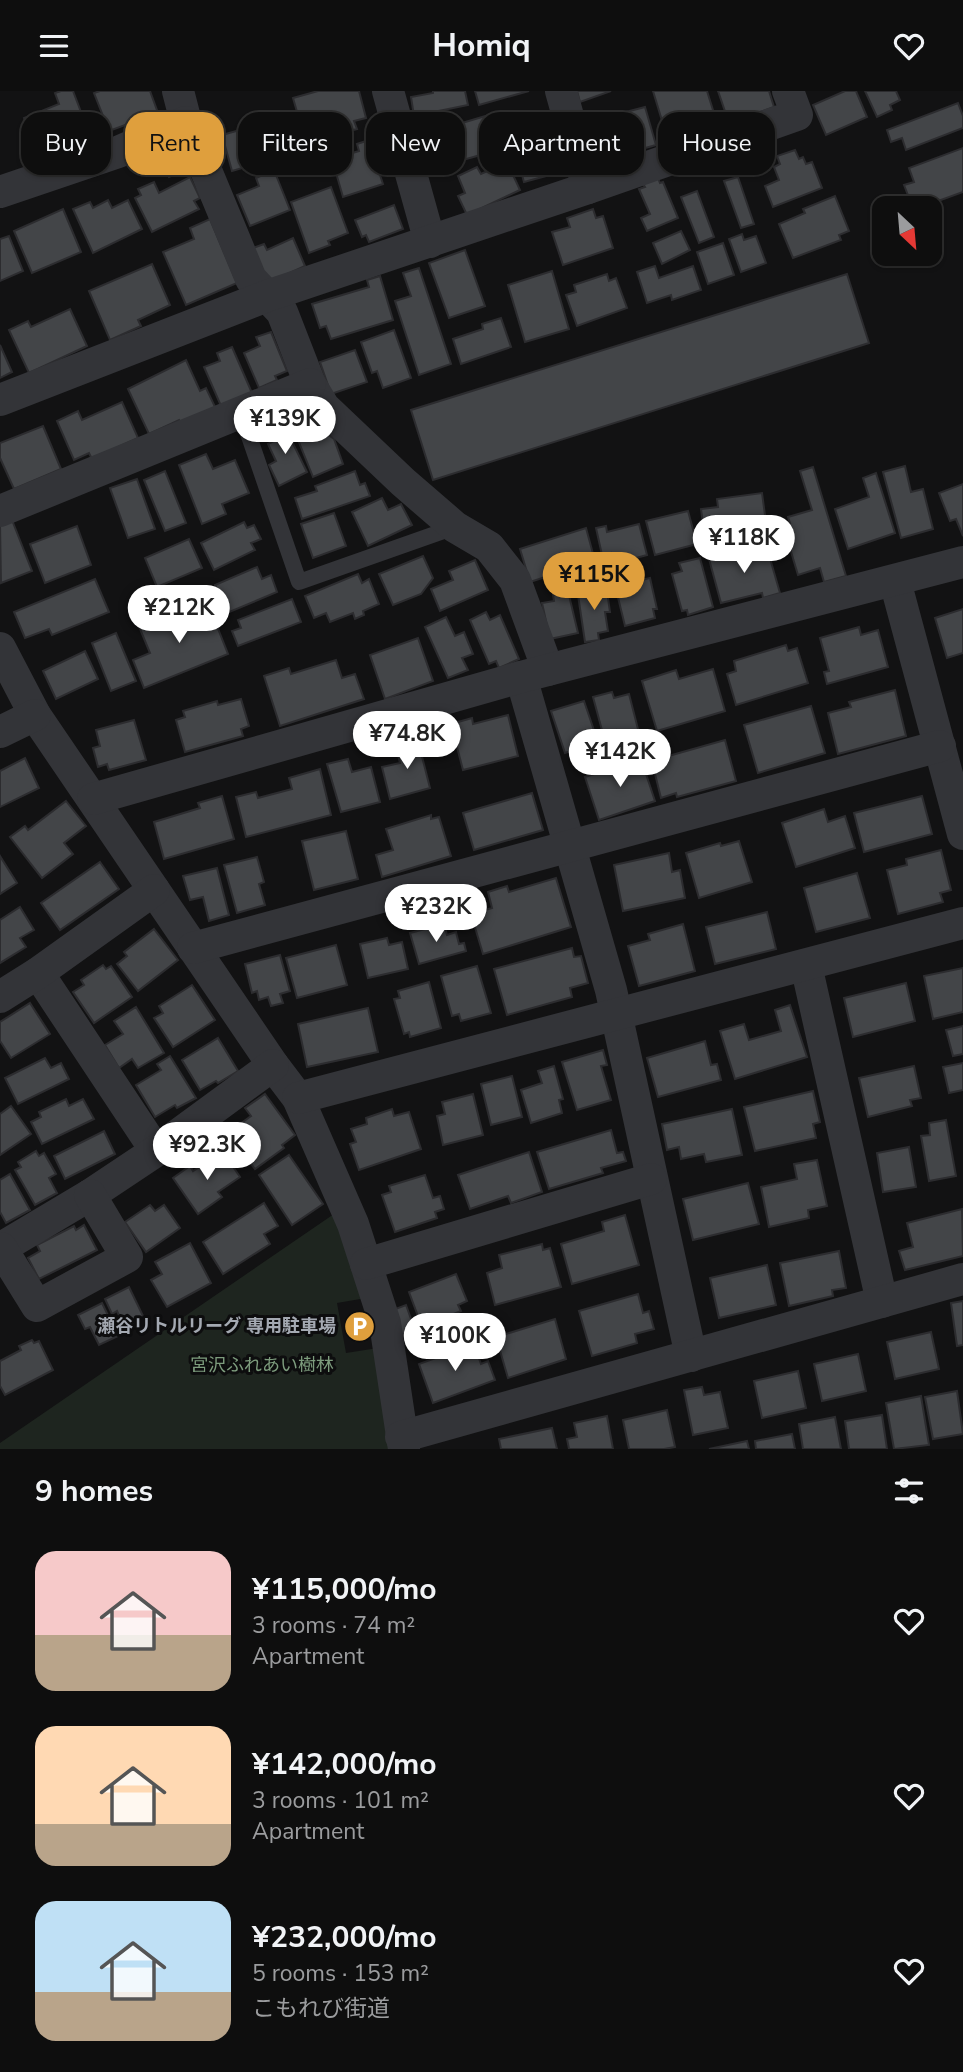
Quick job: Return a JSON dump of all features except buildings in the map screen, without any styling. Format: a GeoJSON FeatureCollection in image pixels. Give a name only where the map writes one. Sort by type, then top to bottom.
{"type":"FeatureCollection","features":[{"type":"Feature","properties":{"kind":"street"},"geometry":{"type":"LineString","coordinates":[[178,91],[183,112]]}},
{"type":"Feature","properties":{"kind":"street"},"geometry":{"type":"LineString","coordinates":[[388,91],[429,242]]}},
{"type":"Feature","properties":{"kind":"street"},"geometry":{"type":"LineString","coordinates":[[561,91],[588,188]]}},
{"type":"Feature","properties":{"kind":"street"},"geometry":{"type":"LineString","coordinates":[[0,400],[267,296],[797,115],[788,91]]}},
{"type":"Feature","properties":{"kind":"street"},"geometry":{"type":"LineString","coordinates":[[0,192],[125,149]]}},
{"type":"Feature","properties":{"kind":"street"},"geometry":{"type":"LineString","coordinates":[[208,175],[251,279],[282,312],[310,384],[324,407],[403,482],[456,527],[489,547],[515,580],[570,846],[616,1015],[691,1356]]}},
{"type":"Feature","properties":{"kind":"street"},"geometry":{"type":"LineString","coordinates":[[0,511],[310,384]]}},
{"type":"Feature","properties":{"kind":"street"},"geometry":{"type":"LineString","coordinates":[[93,799],[534,674],[963,562]]}},
{"type":"Feature","properties":{"kind":"street"},"geometry":{"type":"LineString","coordinates":[[895,581],[963,834]]}},
{"type":"Feature","properties":{"kind":"street"},"geometry":{"type":"LineString","coordinates":[[0,648],[35,715],[298,1098],[354,1224],[384,1323],[403,1443],[691,1356],[963,1279]]}},
{"type":"Feature","properties":{"kind":"street"},"geometry":{"type":"LineString","coordinates":[[0,732],[35,715]]}},
{"type":"Feature","properties":{"kind":"street"},"geometry":{"type":"LineString","coordinates":[[193,948],[940,746]]}},
{"type":"Feature","properties":{"kind":"street"},"geometry":{"type":"LineString","coordinates":[[0,997],[154,890]]}},
{"type":"Feature","properties":{"kind":"street"},"geometry":{"type":"LineString","coordinates":[[298,1098],[963,923]]}},
{"type":"Feature","properties":{"kind":"street"},"geometry":{"type":"LineString","coordinates":[[806,965],[882,1302]]}},
{"type":"Feature","properties":{"kind":"street"},"geometry":{"type":"LineString","coordinates":[[38,973],[156,1151]]}},
{"type":"Feature","properties":{"kind":"street"},"geometry":{"type":"LineString","coordinates":[[90,1195],[127,1257],[37,1306],[0,1247],[90,1195],[156,1151],[273,1065]]}},
{"type":"Feature","properties":{"kind":"street"},"geometry":{"type":"LineString","coordinates":[[366,1264],[651,1179]]}},
{"type":"Feature","properties":{"kind":"lane"},"geometry":{"type":"LineString","coordinates":[[241,413],[299,583],[456,527]]}},
{"type":"Feature","properties":{"kind":"green space","name":"宮沢ふれあい樹林"},"geometry":{"type":"Polygon","coordinates":[[[334,1214],[366,1298],[337,1303],[346,1353],[378,1348],[398,1449],[0,1449],[0,1443],[334,1214]]]}},
{"type":"Feature","properties":{"kind":"place","name":"瀬谷リトルリーグ 専用駐車場"},"geometry":{"type":"Point","coordinates":[359,1326]}}]}
